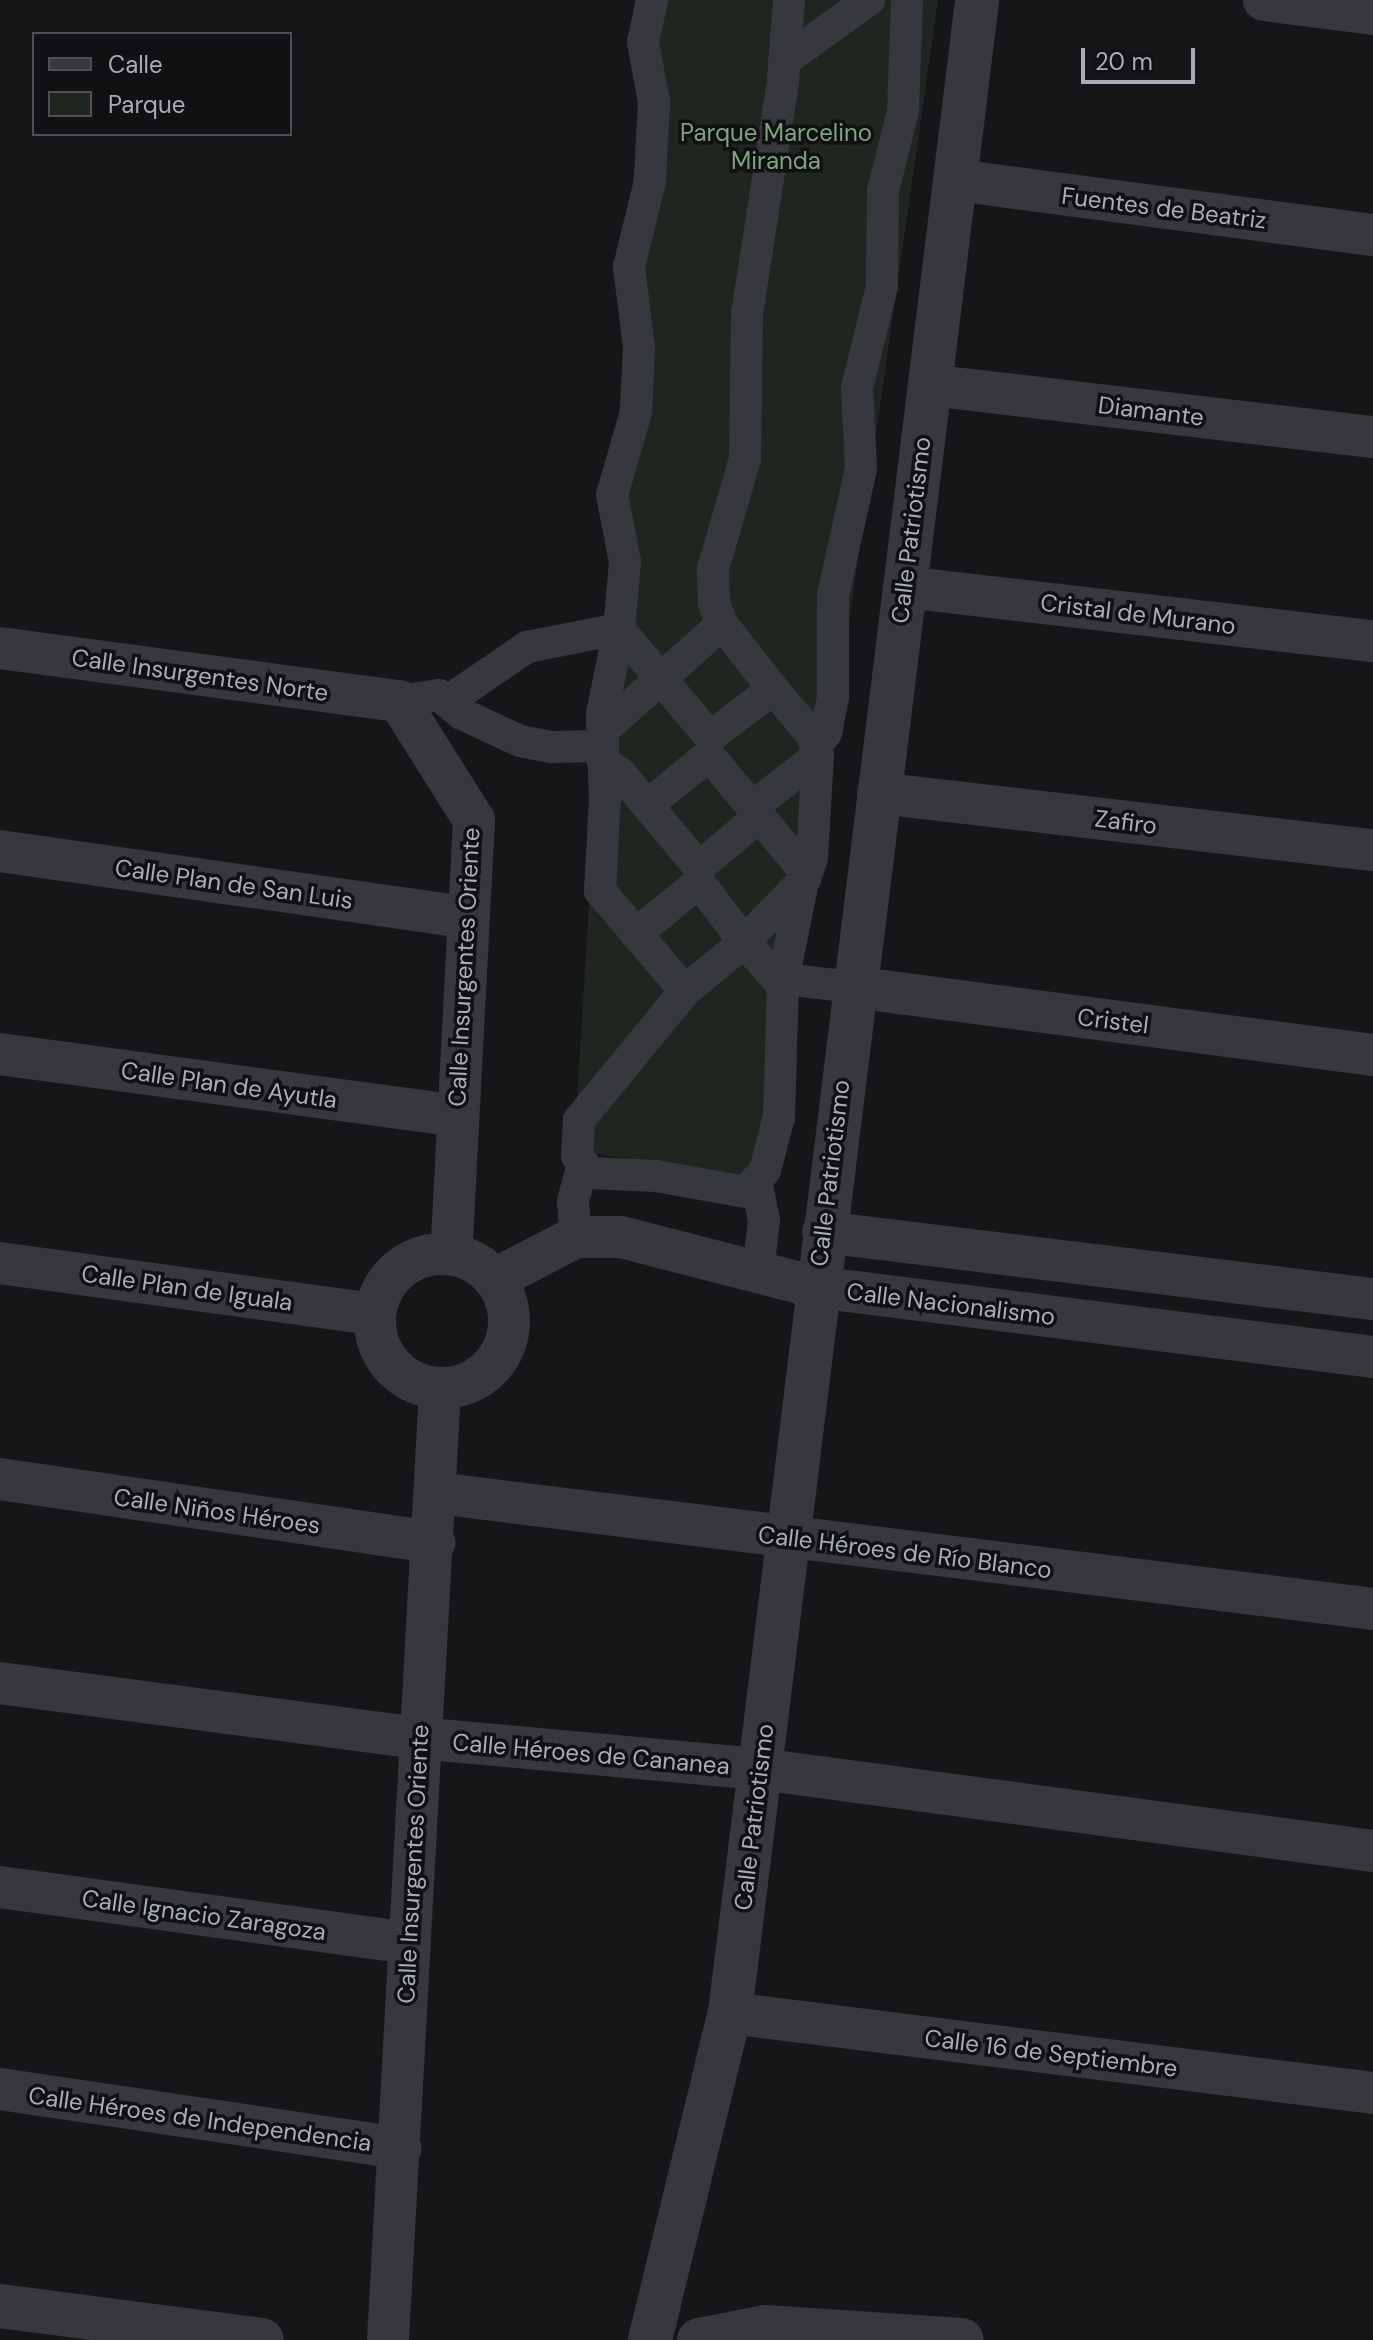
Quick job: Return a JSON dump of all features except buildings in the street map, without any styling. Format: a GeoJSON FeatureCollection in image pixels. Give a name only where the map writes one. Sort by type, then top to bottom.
{"type":"FeatureCollection","features":[{"type":"Feature","properties":{"kind":"street"},"geometry":{"type":"LineString","coordinates":[[652,0],[643,42],[654,102],[650,181],[629,267],[639,347],[636,412],[612,495],[625,562],[602,746],[600,891],[685,991]]}},
{"type":"Feature","properties":{"kind":"street"},"geometry":{"type":"LineString","coordinates":[[758,1272],[764,1220],[757,1185],[779,1117],[783,980],[812,857],[817,750],[722,624],[714,603],[713,569],[745,459],[747,314],[784,61],[789,0]]}},
{"type":"Feature","properties":{"kind":"street"},"geometry":{"type":"LineString","coordinates":[[784,61],[869,0]]}},
{"type":"Feature","properties":{"kind":"street"},"geometry":{"type":"LineString","coordinates":[[636,934],[699,875],[817,750],[826,733],[833,697],[833,595],[861,469],[857,388],[880,298],[883,191],[903,111],[907,0]]}},
{"type":"Feature","properties":{"kind":"street","name":"Calle Patriotismo"},"geometry":{"type":"LineString","coordinates":[[650,2340],[730,2013],[816,1287],[977,0]]}},
{"type":"Feature","properties":{"kind":"street"},"geometry":{"type":"LineString","coordinates":[[1264,0],[1373,14]]}},
{"type":"Feature","properties":{"kind":"street","name":"Fuentes de Beatriz"},"geometry":{"type":"LineString","coordinates":[[955,180],[1373,235]]}},
{"type":"Feature","properties":{"kind":"street","name":"Diamante"},"geometry":{"type":"LineString","coordinates":[[929,385],[1373,437]]}},
{"type":"Feature","properties":{"kind":"street","name":"Cristal de Murano"},"geometry":{"type":"LineString","coordinates":[[904,587],[1373,641]]}},
{"type":"Feature","properties":{"kind":"street"},"geometry":{"type":"LineString","coordinates":[[399,701],[426,693],[448,701],[462,714],[520,741],[552,747],[602,746],[661,678],[722,624]]}},
{"type":"Feature","properties":{"kind":"street"},"geometry":{"type":"LineString","coordinates":[[619,629],[661,678],[804,883]]}},
{"type":"Feature","properties":{"kind":"street"},"geometry":{"type":"LineString","coordinates":[[448,701],[527,647],[619,629]]}},
{"type":"Feature","properties":{"kind":"street","name":"Calle Insurgentes Norte"},"geometry":{"type":"LineString","coordinates":[[0,648],[399,701]]}},
{"type":"Feature","properties":{"kind":"street"},"geometry":{"type":"LineString","coordinates":[[648,805],[773,689]]}},
{"type":"Feature","properties":{"kind":"street","name":"Calle Insurgentes Oriente"},"geometry":{"type":"LineString","coordinates":[[399,701],[474,820],[451,1254]]}},
{"type":"Feature","properties":{"kind":"street"},"geometry":{"type":"LineString","coordinates":[[602,746],[699,875],[744,942],[783,980],[853,987]]}},
{"type":"Feature","properties":{"kind":"street","name":"Zafiro"},"geometry":{"type":"LineString","coordinates":[[878,793],[1373,850]]}},
{"type":"Feature","properties":{"kind":"street","name":"Calle Plan de San Luis"},"geometry":{"type":"LineString","coordinates":[[0,851],[468,918]]}},
{"type":"Feature","properties":{"kind":"street"},"geometry":{"type":"LineString","coordinates":[[576,1237],[573,1201],[582,1168],[577,1156],[579,1120],[678,1005],[685,991],[744,942],[804,883]]}},
{"type":"Feature","properties":{"kind":"street","name":"Cristel"},"geometry":{"type":"LineString","coordinates":[[853,987],[1373,1055]]}},
{"type":"Feature","properties":{"kind":"street","name":"Calle Plan de Ayutla"},"geometry":{"type":"LineString","coordinates":[[0,1054],[458,1116]]}},
{"type":"Feature","properties":{"kind":"street"},"geometry":{"type":"LineString","coordinates":[[582,1168],[591,1173],[656,1176],[731,1194],[757,1185]]}},
{"type":"Feature","properties":{"kind":"street"},"geometry":{"type":"LineString","coordinates":[[823,1232],[1373,1299]]}},
{"type":"Feature","properties":{"kind":"street","name":"Calle Nacionalismo"},"geometry":{"type":"LineString","coordinates":[[495,1279],[576,1237],[621,1237],[816,1287],[1373,1357]]}},
{"type":"Feature","properties":{"kind":"street"},"geometry":{"type":"LineString","coordinates":[[451,1254],[476,1262],[495,1279],[508,1307],[508,1337],[494,1364],[470,1383],[440,1389],[404,1378],[380,1350],[374,1314],[387,1281],[416,1258],[451,1254]]}},
{"type":"Feature","properties":{"kind":"street","name":"Calle Plan de Iguala"},"geometry":{"type":"LineString","coordinates":[[0,1263],[374,1314]]}},
{"type":"Feature","properties":{"kind":"street","name":"Calle Insurgentes Oriente"},"geometry":{"type":"LineString","coordinates":[[388,2340],[401,2148],[418,1738],[434,1542],[440,1389]]}},
{"type":"Feature","properties":{"kind":"street","name":"Calle Niños Héroes"},"geometry":{"type":"LineString","coordinates":[[0,1479],[434,1542]]}},
{"type":"Feature","properties":{"kind":"street","name":"Calle Héroes de Río Blanco"},"geometry":{"type":"LineString","coordinates":[[437,1493],[1373,1609]]}},
{"type":"Feature","properties":{"kind":"street","name":"Calle Héroes de Cananea"},"geometry":{"type":"LineString","coordinates":[[0,1683],[418,1738],[760,1769],[1373,1851]]}},
{"type":"Feature","properties":{"kind":"street","name":"Calle Ignacio Zaragoza"},"geometry":{"type":"LineString","coordinates":[[0,1887],[408,1943]]}},
{"type":"Feature","properties":{"kind":"street","name":"Calle 16 de Septiembre"},"geometry":{"type":"LineString","coordinates":[[730,2013],[1373,2093]]}},
{"type":"Feature","properties":{"kind":"street","name":"Calle Héroes de Independencia"},"geometry":{"type":"LineString","coordinates":[[0,2089],[401,2148]]}},
{"type":"Feature","properties":{"kind":"street"},"geometry":{"type":"LineString","coordinates":[[0,2306],[262,2340]]}},
{"type":"Feature","properties":{"kind":"street"},"geometry":{"type":"LineString","coordinates":[[699,2340],[765,2327],[962,2340]]}},
{"type":"Feature","properties":{"kind":"green space","name":"Parque Marcelino Miranda"},"geometry":{"type":"Polygon","coordinates":[[[644,0],[938,0],[769,1183],[574,1150],[644,0]]]}}]}
